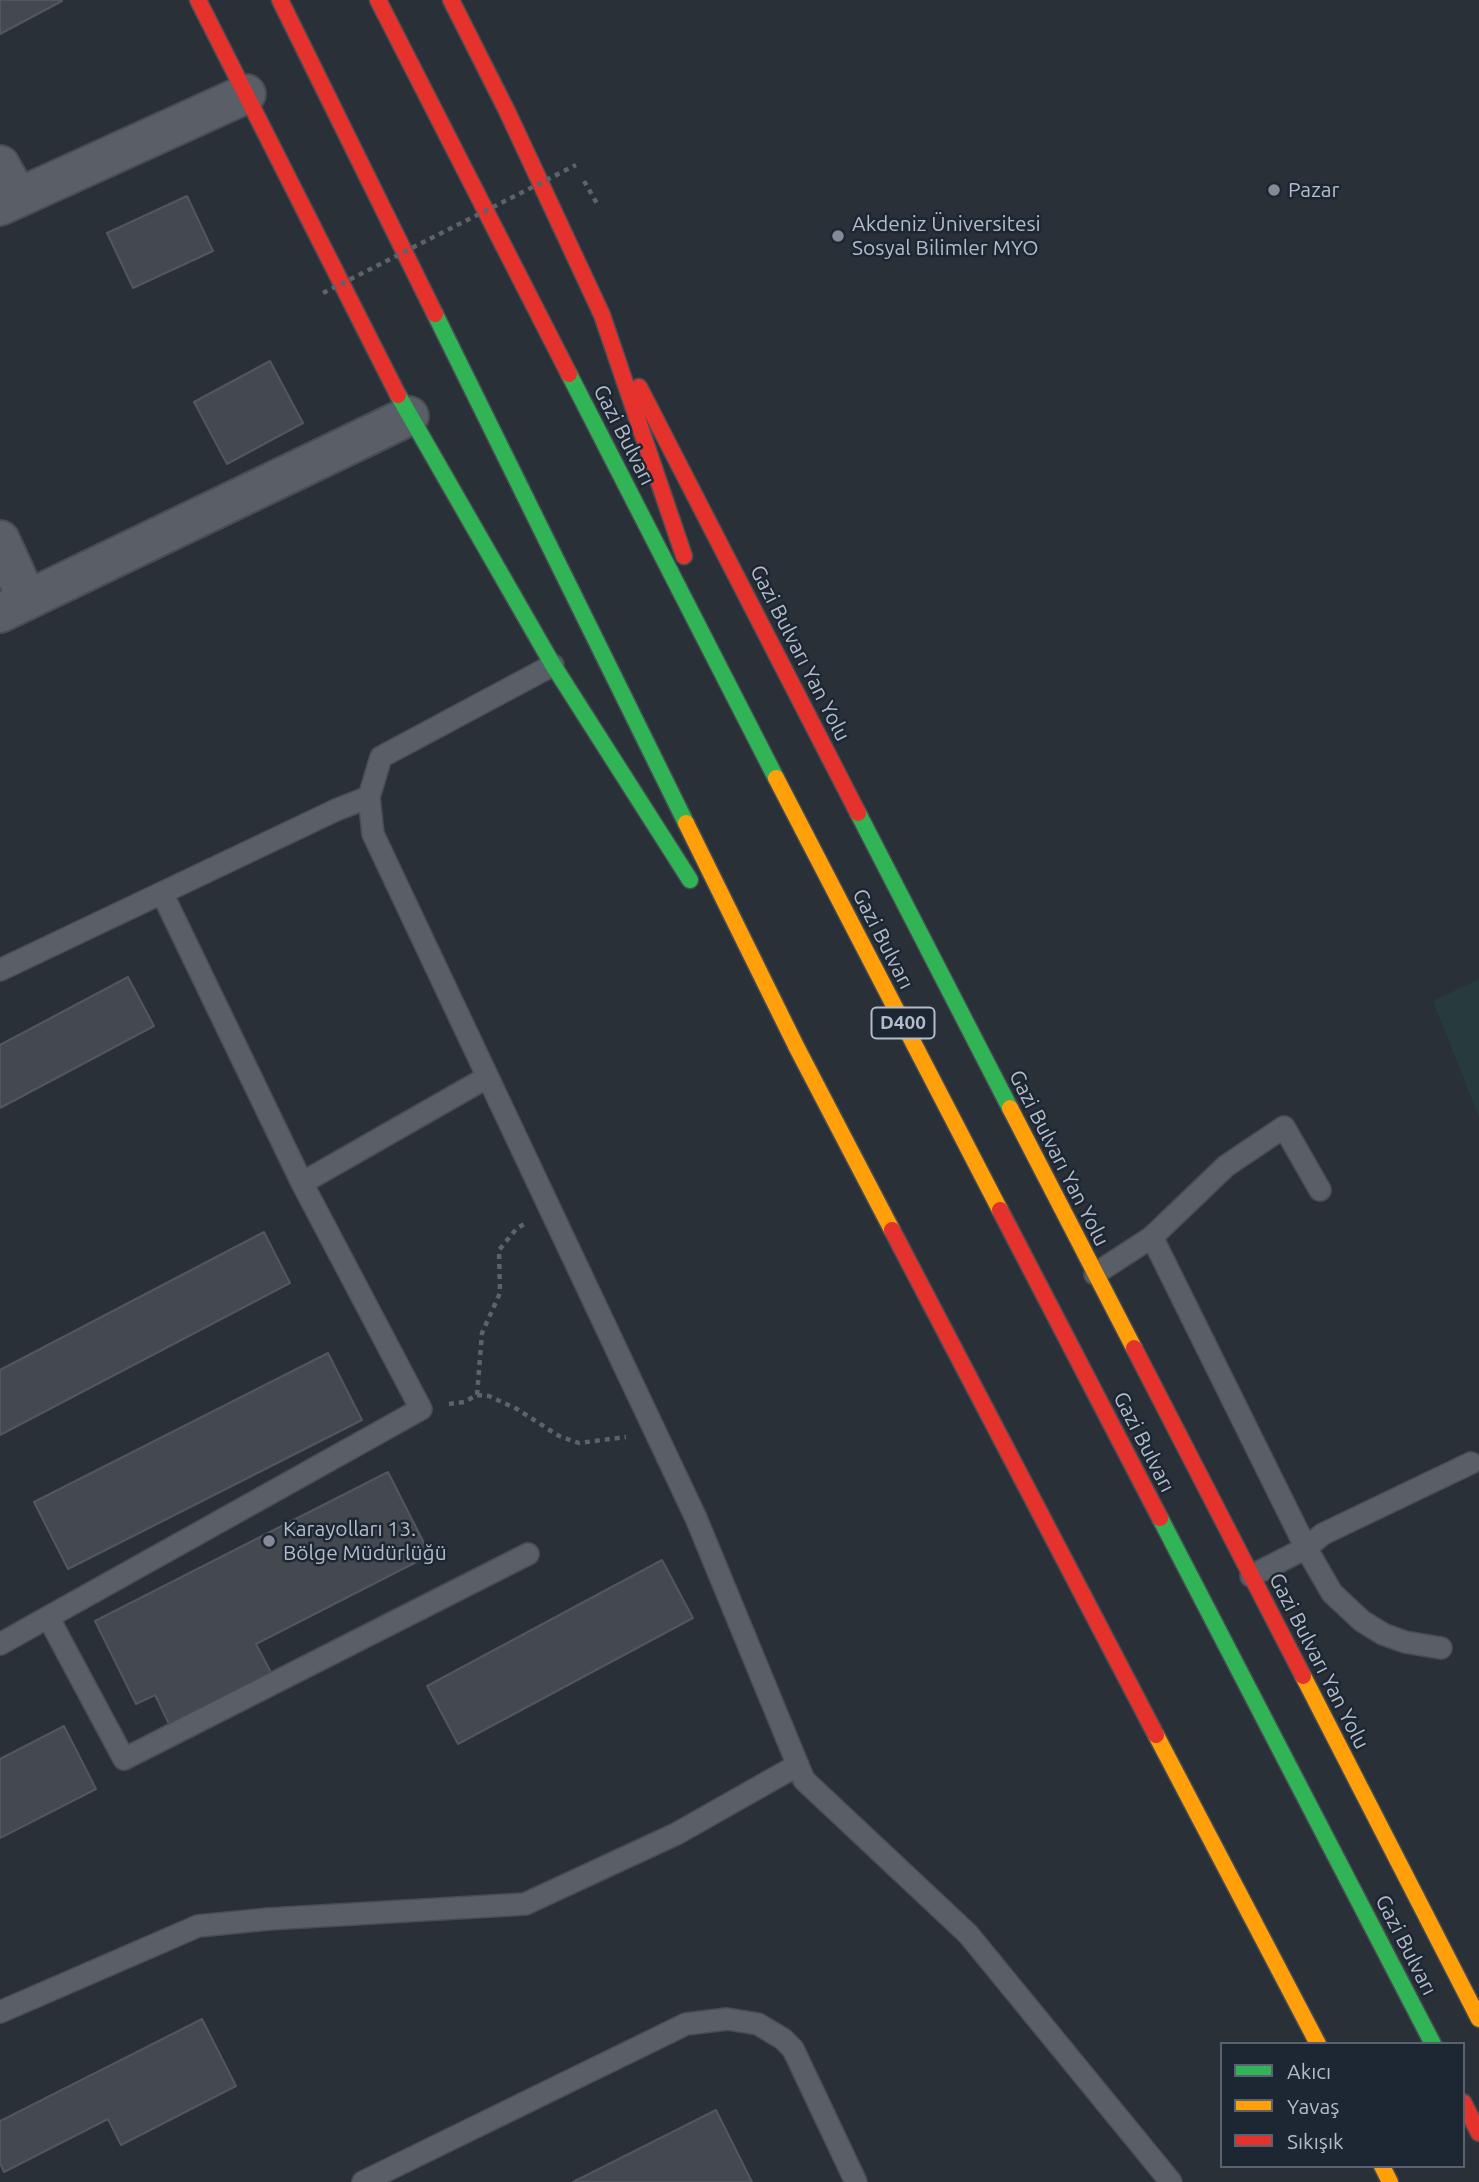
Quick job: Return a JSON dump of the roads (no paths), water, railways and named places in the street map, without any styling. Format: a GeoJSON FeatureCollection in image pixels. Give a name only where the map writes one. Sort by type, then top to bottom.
{"type":"FeatureCollection","features":[{"type":"Feature","properties":{"kind":"main road"},"geometry":{"type":"LineString","coordinates":[[198,0],[409,415],[553,664],[701,897]]}},
{"type":"Feature","properties":{"kind":"main road"},"geometry":{"type":"LineString","coordinates":[[280,0],[797,1048],[1317,2042]]}},
{"type":"Feature","properties":{"kind":"main road","name":"Gazi Bulvarı"},"geometry":{"type":"LineString","coordinates":[[378,0],[729,687],[1432,2042]]}},
{"type":"Feature","properties":{"kind":"main road"},"geometry":{"type":"LineString","coordinates":[[451,0],[507,111],[602,315],[729,687]]}},
{"type":"Feature","properties":{"kind":"main road","name":"Gazi Bulvarı Yan Yolu"},"geometry":{"type":"LineString","coordinates":[[602,315],[1479,2019]]}},
{"type":"Feature","properties":{"kind":"main road"},"geometry":{"type":"LineString","coordinates":[[716,920],[797,1048]]}},
{"type":"Feature","properties":{"kind":"main road"},"geometry":{"type":"LineString","coordinates":[[1465,2106],[1479,2133]]}},
{"type":"Feature","properties":{"kind":"street"},"geometry":{"type":"LineString","coordinates":[[6,189],[246,94]]}},
{"type":"Feature","properties":{"kind":"street"},"geometry":{"type":"LineString","coordinates":[[0,540],[14,606],[409,415]]}},
{"type":"Feature","properties":{"kind":"lane"},"geometry":{"type":"LineString","coordinates":[[553,664],[381,757],[369,797],[373,834],[696,1518],[804,1780],[968,1934],[1168,2175],[1171,2182]]}},
{"type":"Feature","properties":{"kind":"lane"},"geometry":{"type":"LineString","coordinates":[[0,970],[369,797]]}},
{"type":"Feature","properties":{"kind":"lane"},"geometry":{"type":"LineString","coordinates":[[0,1644],[421,1409],[302,1183],[162,892]]}},
{"type":"Feature","properties":{"kind":"lane"},"geometry":{"type":"LineString","coordinates":[[302,1183],[486,1077]]}},
{"type":"Feature","properties":{"kind":"lane"},"geometry":{"type":"LineString","coordinates":[[1095,1274],[1152,1237],[1226,1166],[1284,1127],[1320,1190]]}},
{"type":"Feature","properties":{"kind":"lane"},"geometry":{"type":"LineString","coordinates":[[1152,1237],[1306,1548],[1332,1593],[1363,1621],[1383,1634],[1405,1642],[1441,1648]]}},
{"type":"Feature","properties":{"kind":"lane"},"geometry":{"type":"LineString","coordinates":[[1251,1576],[1306,1548],[1323,1534],[1471,1463]]}},
{"type":"Feature","properties":{"kind":"lane"},"geometry":{"type":"LineString","coordinates":[[48,1617],[124,1759],[528,1554]]}},
{"type":"Feature","properties":{"kind":"lane"},"geometry":{"type":"LineString","coordinates":[[0,2012],[198,1926],[269,1919],[524,1904],[676,1834],[798,1765]]}},
{"type":"Feature","properties":{"kind":"lane"},"geometry":{"type":"LineString","coordinates":[[363,2182],[686,2024],[727,2019],[758,2024],[783,2039],[793,2049],[856,2182]]}},
{"type":"Feature","properties":{"kind":"place","name":"Pazar"},"geometry":{"type":"Point","coordinates":[1274,190]}},
{"type":"Feature","properties":{"kind":"place","name":"Akdeniz Üniversitesi Sosyal Bilimler MYO"},"geometry":{"type":"Point","coordinates":[838,236]}},
{"type":"Feature","properties":{"kind":"place","name":"Karayolları 13. Bölge Müdürlüğü"},"geometry":{"type":"Point","coordinates":[269,1541]}}]}
